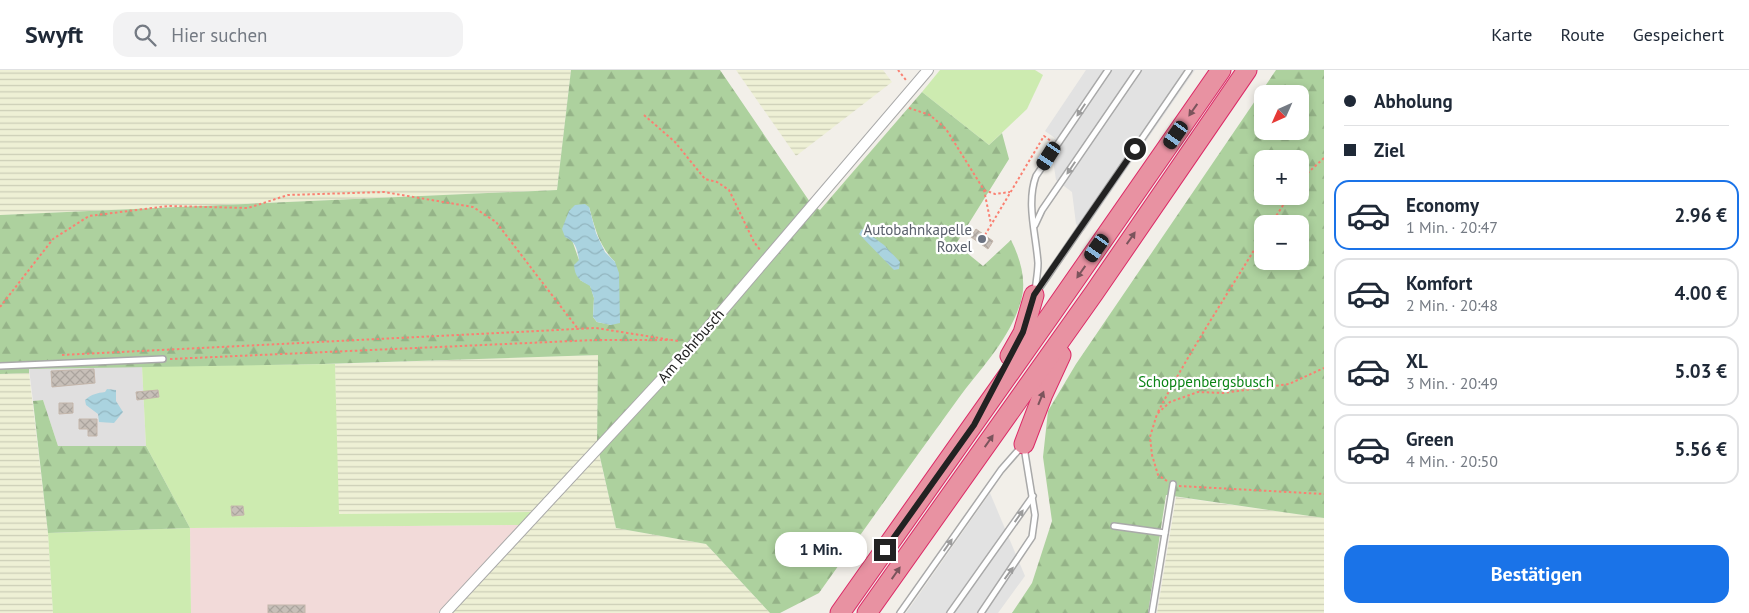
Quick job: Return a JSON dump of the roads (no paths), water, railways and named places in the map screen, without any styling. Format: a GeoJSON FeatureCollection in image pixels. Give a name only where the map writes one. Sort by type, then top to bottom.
{"type":"FeatureCollection","features":[{"type":"Feature","properties":{"kind":"highway"},"geometry":{"type":"LineString","coordinates":[[840,613],[974,425],[1221,70]]}},
{"type":"Feature","properties":{"kind":"highway"},"geometry":{"type":"LineString","coordinates":[[867,613],[1094,293],[1247,70]]}},
{"type":"Feature","properties":{"kind":"highway"},"geometry":{"type":"LineString","coordinates":[[1024,444],[1050,377],[1094,293]]}},
{"type":"Feature","properties":{"kind":"highway"},"geometry":{"type":"LineString","coordinates":[[974,425],[1023,332],[1034,295]]}},
{"type":"Feature","properties":{"kind":"street","name":"Am Rohrbusch"},"geometry":{"type":"LineString","coordinates":[[445,613],[688,351],[928,70]]}},
{"type":"Feature","properties":{"kind":"lane"},"geometry":{"type":"LineString","coordinates":[[1034,295],[1038,266],[1035,225],[1030,197],[1033,185],[1036,176],[1108,70]]}},
{"type":"Feature","properties":{"kind":"lane"},"geometry":{"type":"LineString","coordinates":[[1035,225],[1042,210],[1138,70]]}},
{"type":"Feature","properties":{"kind":"lane"},"geometry":{"type":"LineString","coordinates":[[1034,295],[1189,70]]}},
{"type":"Feature","properties":{"kind":"lane"},"geometry":{"type":"LineString","coordinates":[[0,366],[162,359]]}},
{"type":"Feature","properties":{"kind":"lane"},"geometry":{"type":"LineString","coordinates":[[980,613],[1023,554],[1032,538],[1036,515],[1024,444]]}},
{"type":"Feature","properties":{"kind":"lane"},"geometry":{"type":"LineString","coordinates":[[900,613],[1001,470],[1024,444]]}},
{"type":"Feature","properties":{"kind":"lane"},"geometry":{"type":"LineString","coordinates":[[1152,613],[1173,484]]}},
{"type":"Feature","properties":{"kind":"lane"},"geometry":{"type":"LineString","coordinates":[[950,613],[1033,496]]}},
{"type":"Feature","properties":{"kind":"lane"},"geometry":{"type":"LineString","coordinates":[[1114,526],[1165,533]]}},
{"type":"Feature","properties":{"kind":"water"},"geometry":{"type":"Polygon","coordinates":[[[585,204],[589,207],[596,233],[605,252],[615,262],[619,273],[620,323],[611,325],[597,322],[593,317],[594,298],[590,286],[580,280],[575,272],[574,265],[579,260],[577,249],[572,241],[565,237],[562,229],[569,211],[575,205],[585,204]]]}},
{"type":"Feature","properties":{"kind":"water"},"geometry":{"type":"Polygon","coordinates":[[[862,229],[884,245],[900,262],[899,269],[894,270],[859,234],[862,229]]]}},
{"type":"Feature","properties":{"kind":"water"},"geometry":{"type":"Polygon","coordinates":[[[107,389],[116,390],[116,401],[123,412],[114,423],[99,422],[98,414],[86,405],[85,400],[95,394],[105,392],[107,389]]]}},
{"type":"Feature","properties":{"kind":"place","name":"Autobahnkapelle Roxel"},"geometry":{"type":"Point","coordinates":[982,239]}},
{"type":"Feature","properties":{"kind":"park label","name":"Schoppenbergsbusch"},"geometry":{"type":"Point","coordinates":[1206,382]}}]}
